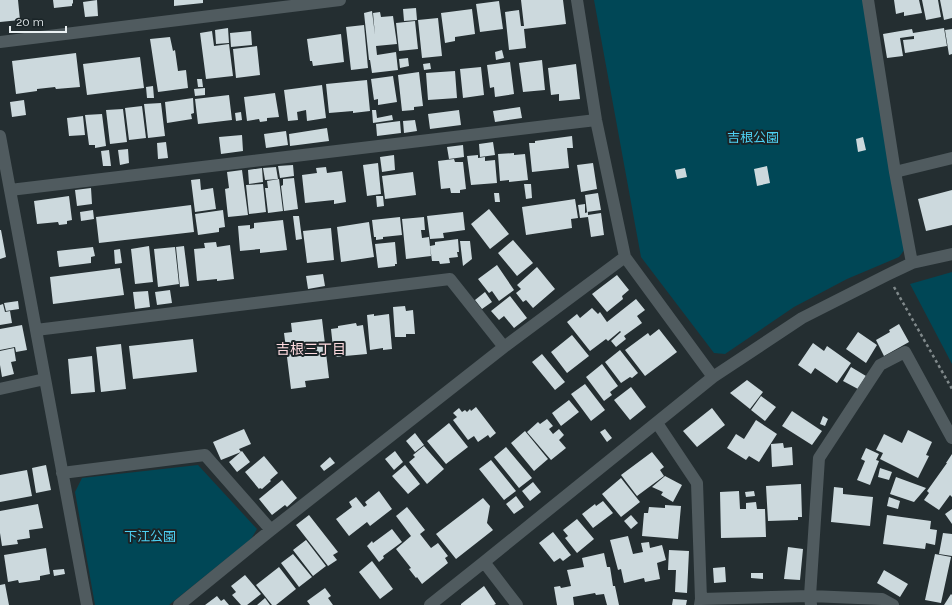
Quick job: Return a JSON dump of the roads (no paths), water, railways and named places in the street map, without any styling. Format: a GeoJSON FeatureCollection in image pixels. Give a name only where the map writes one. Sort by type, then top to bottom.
{"type":"FeatureCollection","features":[{"type":"Feature","properties":{"kind":"street"},"geometry":{"type":"LineString","coordinates":[[0,42],[340,0]]}},
{"type":"Feature","properties":{"kind":"street"},"geometry":{"type":"LineString","coordinates":[[577,0],[596,120],[625,257],[713,377]]}},
{"type":"Feature","properties":{"kind":"street"},"geometry":{"type":"LineString","coordinates":[[868,0],[912,263]]}},
{"type":"Feature","properties":{"kind":"street"},"geometry":{"type":"LineString","coordinates":[[10,190],[596,120]]}},
{"type":"Feature","properties":{"kind":"street"},"geometry":{"type":"LineString","coordinates":[[0,136],[87,605]]}},
{"type":"Feature","properties":{"kind":"street"},"geometry":{"type":"LineString","coordinates":[[896,172],[952,158]]}},
{"type":"Feature","properties":{"kind":"street"},"geometry":{"type":"LineString","coordinates":[[430,605],[713,377],[802,318],[912,263],[952,254]]}},
{"type":"Feature","properties":{"kind":"street"},"geometry":{"type":"LineString","coordinates":[[179,605],[271,530],[504,346],[625,257]]}},
{"type":"Feature","properties":{"kind":"street"},"geometry":{"type":"LineString","coordinates":[[36,330],[450,279],[504,346]]}},
{"type":"Feature","properties":{"kind":"street"},"geometry":{"type":"LineString","coordinates":[[811,600],[819,458],[880,365],[906,352],[952,438]]}},
{"type":"Feature","properties":{"kind":"street"},"geometry":{"type":"LineString","coordinates":[[0,389],[45,379]]}},
{"type":"Feature","properties":{"kind":"street"},"geometry":{"type":"LineString","coordinates":[[657,423],[697,484],[700,602],[882,599],[893,605]]}},
{"type":"Feature","properties":{"kind":"street"},"geometry":{"type":"LineString","coordinates":[[62,473],[206,455],[271,530]]}},
{"type":"Feature","properties":{"kind":"street"},"geometry":{"type":"LineString","coordinates":[[484,562],[517,605]]}},
{"type":"Feature","properties":{"kind":"district","name":"吉根三丁目"},"geometry":{"type":"Point","coordinates":[311,349]}},
{"type":"Feature","properties":{"kind":"park label","name":"吉根公園"},"geometry":{"type":"Point","coordinates":[753,137]}},
{"type":"Feature","properties":{"kind":"park label","name":"下江公園"},"geometry":{"type":"Point","coordinates":[150,536]}}]}
